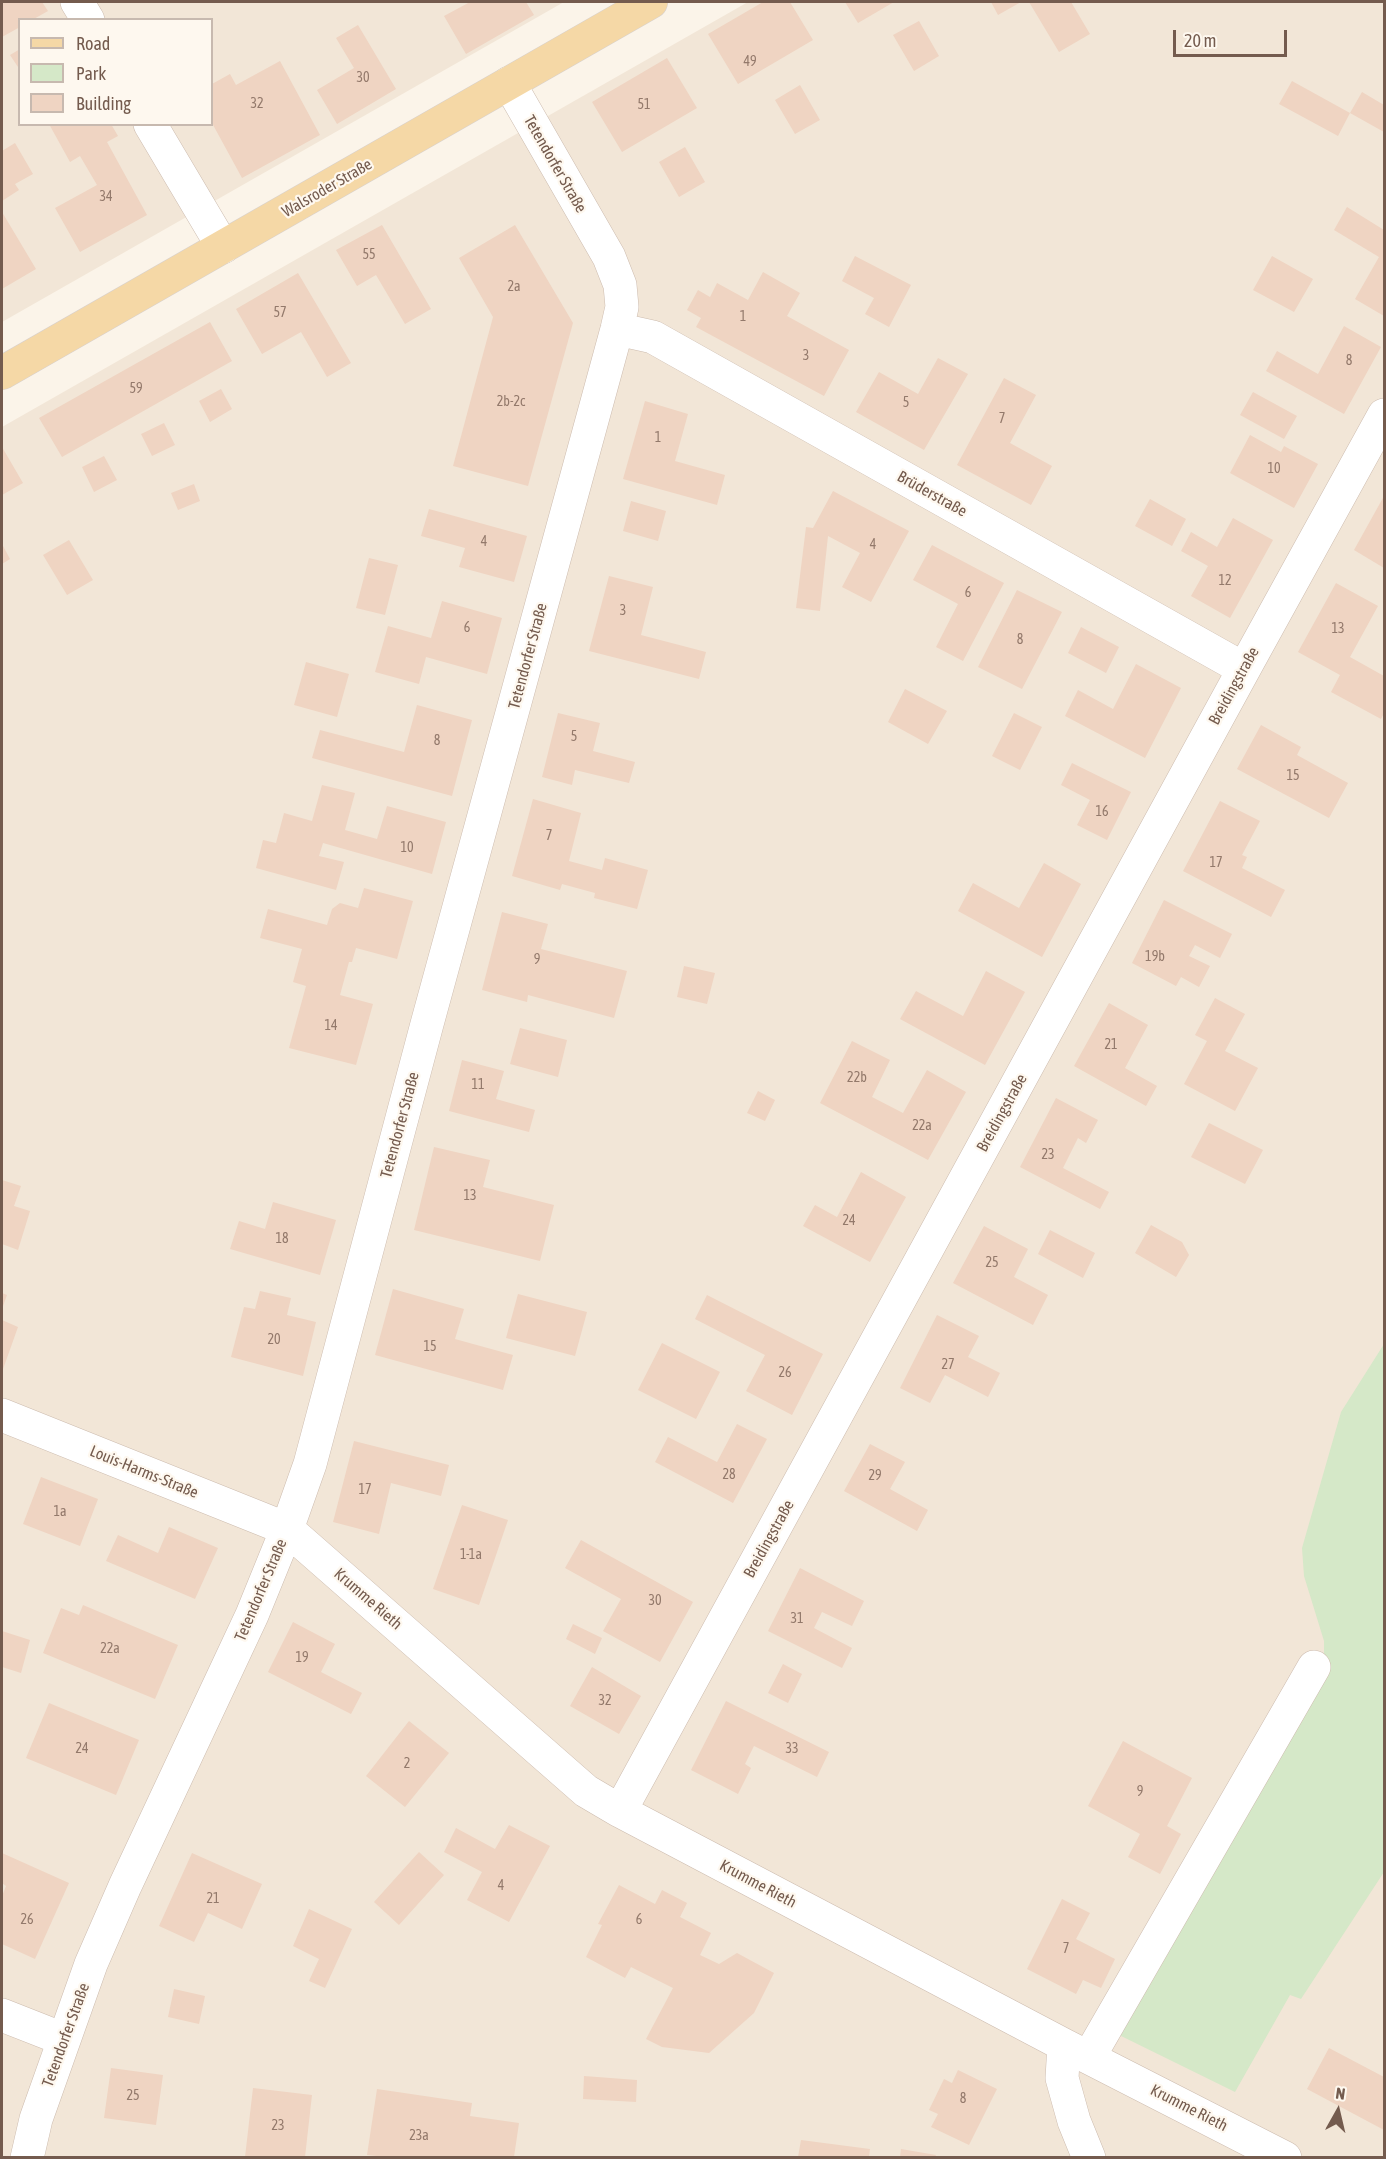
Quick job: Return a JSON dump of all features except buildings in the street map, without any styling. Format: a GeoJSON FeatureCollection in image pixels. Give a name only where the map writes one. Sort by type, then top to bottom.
{"type":"FeatureCollection","features":[{"type":"Feature","properties":{"kind":"main road","name":"Walsroder Straße"},"geometry":{"type":"LineString","coordinates":[[2,374],[651,2]]}},
{"type":"Feature","properties":{"kind":"street"},"geometry":{"type":"LineString","coordinates":[[77,2],[87,18]]}},
{"type":"Feature","properties":{"kind":"street","name":"Tetendorfer Straße"},"geometry":{"type":"LineString","coordinates":[[27,2157],[36,2119],[91,1964],[252,1615],[287,1529],[310,1464],[427,1024],[617,329],[622,307],[620,285],[609,257],[509,83]]}},
{"type":"Feature","properties":{"kind":"street"},"geometry":{"type":"LineString","coordinates":[[151,126],[223,247]]}},
{"type":"Feature","properties":{"kind":"street","name":"Brüderstraße"},"geometry":{"type":"LineString","coordinates":[[617,329],[653,338],[1244,669]]}},
{"type":"Feature","properties":{"kind":"street","name":"Breidingstraße"},"geometry":{"type":"LineString","coordinates":[[620,1811],[1384,415]]}},
{"type":"Feature","properties":{"kind":"street","name":"Louis-Harms-Straße"},"geometry":{"type":"LineString","coordinates":[[2,1415],[287,1529]]}},
{"type":"Feature","properties":{"kind":"street","name":"Krumme Rieth"},"geometry":{"type":"LineString","coordinates":[[287,1529],[586,1791],[1076,2051],[1285,2157]]}},
{"type":"Feature","properties":{"kind":"street"},"geometry":{"type":"LineString","coordinates":[[1089,2157],[1074,2121],[1062,2078],[1076,2051],[1314,1667]]}},
{"type":"Feature","properties":{"kind":"street"},"geometry":{"type":"LineString","coordinates":[[2,2015],[63,2039]]}},
{"type":"Feature","properties":{"kind":"shaded area"},"geometry":{"type":"Polygon","coordinates":[[[2,2],[564,2],[2,322],[2,2]]]}},
{"type":"Feature","properties":{"kind":"shaded area"},"geometry":{"type":"Polygon","coordinates":[[[748,2],[1384,2],[1384,2157],[2,2157],[2,427],[748,2]]]}},
{"type":"Feature","properties":{"kind":"green space"},"geometry":{"type":"Polygon","coordinates":[[[1384,1344],[1384,1872],[1301,1999],[1290,1995],[1235,2092],[1117,2034],[1324,1660],[1324,1641],[1304,1576],[1302,1548],[1341,1412],[1384,1344]]]}}]}
